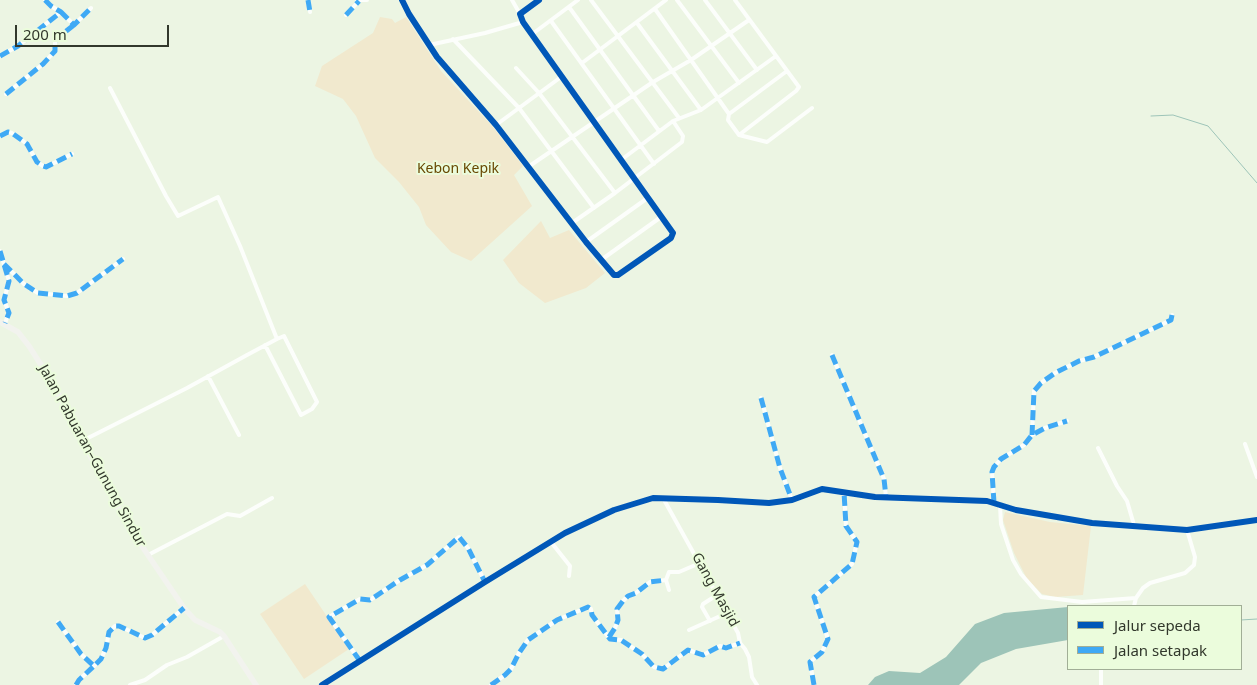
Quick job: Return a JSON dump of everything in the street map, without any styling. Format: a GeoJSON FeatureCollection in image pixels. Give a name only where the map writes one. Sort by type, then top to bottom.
{"type":"FeatureCollection","features":[{"type":"Feature","properties":{"kind":"street"},"geometry":{"type":"LineString","coordinates":[[45,0],[74,25]]}},
{"type":"Feature","properties":{"kind":"street"},"geometry":{"type":"LineString","coordinates":[[308,0],[310,12]]}},
{"type":"Feature","properties":{"kind":"street"},"geometry":{"type":"LineString","coordinates":[[346,15],[358,0],[367,0]]}},
{"type":"Feature","properties":{"kind":"street"},"geometry":{"type":"LineString","coordinates":[[402,0],[437,57],[496,125],[586,242],[614,275],[618,275],[671,238],[673,233],[531,35],[512,0]]}},
{"type":"Feature","properties":{"kind":"street"},"geometry":{"type":"LineString","coordinates":[[520,14],[539,0]]}},
{"type":"Feature","properties":{"kind":"street"},"geometry":{"type":"LineString","coordinates":[[531,35],[578,0]]}},
{"type":"Feature","properties":{"kind":"street"},"geometry":{"type":"LineString","coordinates":[[591,0],[679,118]]}},
{"type":"Feature","properties":{"kind":"street"},"geometry":{"type":"LineString","coordinates":[[582,63],[666,0]]}},
{"type":"Feature","properties":{"kind":"street"},"geometry":{"type":"LineString","coordinates":[[677,0],[739,83]]}},
{"type":"Feature","properties":{"kind":"street"},"geometry":{"type":"LineString","coordinates":[[705,0],[758,70]]}},
{"type":"Feature","properties":{"kind":"street"},"geometry":{"type":"LineString","coordinates":[[735,0],[799,87],[739,135]]}},
{"type":"Feature","properties":{"kind":"street"},"geometry":{"type":"LineString","coordinates":[[569,7],[659,131]]}},
{"type":"Feature","properties":{"kind":"street"},"geometry":{"type":"LineString","coordinates":[[6,94],[43,64],[55,51],[57,38],[91,8]]}},
{"type":"Feature","properties":{"kind":"street"},"geometry":{"type":"LineString","coordinates":[[655,10],[729,114]]}},
{"type":"Feature","properties":{"kind":"street"},"geometry":{"type":"LineString","coordinates":[[0,56],[18,46],[61,12]]}},
{"type":"Feature","properties":{"kind":"street"},"geometry":{"type":"LineString","coordinates":[[528,167],[633,95],[691,60],[749,20]]}},
{"type":"Feature","properties":{"kind":"street"},"geometry":{"type":"LineString","coordinates":[[551,21],[654,164]]}},
{"type":"Feature","properties":{"kind":"street"},"geometry":{"type":"LineString","coordinates":[[430,45],[485,33],[523,22]]}},
{"type":"Feature","properties":{"kind":"street"},"geometry":{"type":"LineString","coordinates":[[637,23],[701,110]]}},
{"type":"Feature","properties":{"kind":"street"},"geometry":{"type":"LineString","coordinates":[[453,39],[519,108],[594,208]]}},
{"type":"Feature","properties":{"kind":"street"},"geometry":{"type":"LineString","coordinates":[[621,160],[674,121],[701,110],[718,99],[776,56]]}},
{"type":"Feature","properties":{"kind":"street"},"geometry":{"type":"LineString","coordinates":[[516,68],[540,92],[615,193]]}},
{"type":"Feature","properties":{"kind":"street"},"geometry":{"type":"LineString","coordinates":[[787,72],[729,114],[728,120],[739,135],[767,142],[812,108]]}},
{"type":"Feature","properties":{"kind":"street"},"geometry":{"type":"LineString","coordinates":[[496,125],[561,77]]}},
{"type":"Feature","properties":{"kind":"street"},"geometry":{"type":"LineString","coordinates":[[110,88],[178,216],[218,197],[278,339]]}},
{"type":"Feature","properties":{"kind":"street"},"geometry":{"type":"LineString","coordinates":[[572,222],[634,179],[683,140],[683,136],[674,121]]}},
{"type":"Feature","properties":{"kind":"street"},"geometry":{"type":"LineString","coordinates":[[0,136],[8,132],[12,133],[27,144],[37,162],[46,167],[72,154]]}},
{"type":"Feature","properties":{"kind":"street"},"geometry":{"type":"LineString","coordinates":[[586,242],[649,197]]}},
{"type":"Feature","properties":{"kind":"street"},"geometry":{"type":"LineString","coordinates":[[601,260],[661,217]]}},
{"type":"Feature","properties":{"kind":"street"},"geometry":{"type":"LineString","coordinates":[[0,250],[9,281],[4,300],[9,313],[2,322]]}},
{"type":"Feature","properties":{"kind":"street"},"geometry":{"type":"LineString","coordinates":[[4,264],[24,284],[38,293],[67,296],[77,292],[123,259]]}},
{"type":"Feature","properties":{"kind":"street"},"geometry":{"type":"LineString","coordinates":[[1032,435],[1034,390],[1041,383],[1054,373],[1079,360],[1094,357],[1171,320],[1172,315]]}},
{"type":"Feature","properties":{"kind":"street","name":"Jalan Pabuaran–Gunung Sindur"},"geometry":{"type":"LineString","coordinates":[[2,322],[18,332],[30,346],[52,382],[108,490],[148,555],[184,608],[194,620],[220,632],[224,636],[256,685]]}},
{"type":"Feature","properties":{"kind":"street"},"geometry":{"type":"LineString","coordinates":[[82,441],[265,345],[284,336],[316,402],[312,409],[301,415],[265,345]]}},
{"type":"Feature","properties":{"kind":"street"},"geometry":{"type":"LineString","coordinates":[[832,355],[884,479],[886,497]]}},
{"type":"Feature","properties":{"kind":"street"},"geometry":{"type":"LineString","coordinates":[[208,376],[239,435]]}},
{"type":"Feature","properties":{"kind":"street"},"geometry":{"type":"LineString","coordinates":[[761,398],[780,468],[792,500]]}},
{"type":"Feature","properties":{"kind":"street"},"geometry":{"type":"LineString","coordinates":[[994,503],[992,472],[1001,459],[1024,445],[1032,435],[1045,428],[1067,422]]}},
{"type":"Feature","properties":{"kind":"street"},"geometry":{"type":"LineString","coordinates":[[1245,444],[1257,477]]}},
{"type":"Feature","properties":{"kind":"street"},"geometry":{"type":"LineString","coordinates":[[1098,448],[1117,486],[1127,501],[1134,525]]}},
{"type":"Feature","properties":{"kind":"street"},"geometry":{"type":"LineString","coordinates":[[322,685],[565,533],[614,510],[653,498],[769,503],[792,500],[822,489],[886,497],[994,503],[1016,510],[1092,523],[1187,530],[1257,520]]}},
{"type":"Feature","properties":{"kind":"street"},"geometry":{"type":"LineString","coordinates":[[814,685],[810,662],[822,652],[828,639],[814,597],[852,564],[857,542],[846,526],[844,492]]}},
{"type":"Feature","properties":{"kind":"street"},"geometry":{"type":"LineString","coordinates":[[148,555],[227,514],[240,516],[246,514],[272,498]]}},
{"type":"Feature","properties":{"kind":"street","name":"Gang Masjid"},"geometry":{"type":"LineString","coordinates":[[663,498],[738,633],[740,643],[749,658],[752,677],[756,685]]}},
{"type":"Feature","properties":{"kind":"street"},"geometry":{"type":"LineString","coordinates":[[1000,506],[1001,524],[1013,560],[1021,574],[1041,597],[1082,602],[1136,598]]}},
{"type":"Feature","properties":{"kind":"street"},"geometry":{"type":"LineString","coordinates":[[1134,605],[1136,598],[1150,583],[1185,574],[1194,565],[1195,557],[1187,530]]}},
{"type":"Feature","properties":{"kind":"street"},"geometry":{"type":"LineString","coordinates":[[360,661],[329,617],[360,599],[370,600],[400,580],[428,565],[459,537],[468,548],[484,582]]}},
{"type":"Feature","properties":{"kind":"street"},"geometry":{"type":"LineString","coordinates":[[551,542],[570,566],[569,576]]}},
{"type":"Feature","properties":{"kind":"street"},"geometry":{"type":"LineString","coordinates":[[669,590],[666,580],[669,572],[679,572],[700,563]]}},
{"type":"Feature","properties":{"kind":"street"},"geometry":{"type":"LineString","coordinates":[[609,637],[615,628],[618,620],[617,610],[623,600],[628,596],[636,594],[650,582],[666,580]]}},
{"type":"Feature","properties":{"kind":"street"},"geometry":{"type":"LineString","coordinates":[[710,621],[702,607],[703,604],[717,595]]}},
{"type":"Feature","properties":{"kind":"street"},"geometry":{"type":"LineString","coordinates":[[491,685],[511,669],[528,640],[557,620],[588,607],[610,639],[622,640],[642,654],[654,667],[663,669],[688,650],[703,655],[720,646],[726,648],[740,643]]}},
{"type":"Feature","properties":{"kind":"street"},"geometry":{"type":"LineString","coordinates":[[76,685],[78,680],[101,660],[106,648],[109,632],[115,626],[145,638],[152,635],[184,608]]}},
{"type":"Feature","properties":{"kind":"street"},"geometry":{"type":"LineString","coordinates":[[689,630],[727,613]]}},
{"type":"Feature","properties":{"kind":"street"},"geometry":{"type":"LineString","coordinates":[[58,622],[81,654],[94,666]]}},
{"type":"Feature","properties":{"kind":"street"},"geometry":{"type":"LineString","coordinates":[[130,685],[145,680],[167,665],[187,657],[224,636]]}},
{"type":"Feature","properties":{"kind":"street"},"geometry":{"type":"LineString","coordinates":[[1100,670],[1101,685]]}},
{"type":"Feature","properties":{"kind":"green space","name":"Kebon Kepik"},"geometry":{"type":"Polygon","coordinates":[[[380,17],[392,19],[395,23],[406,17],[441,71],[493,127],[523,166],[514,175],[532,206],[471,261],[451,252],[426,225],[419,207],[399,182],[375,158],[356,116],[343,99],[315,86],[322,66],[373,33],[380,17]]]}},
{"type":"Feature","properties":{"kind":"green space"},"geometry":{"type":"Polygon","coordinates":[[[541,221],[550,238],[569,230],[605,273],[586,288],[545,303],[519,283],[503,260],[541,221]]]}},
{"type":"Feature","properties":{"kind":"green space"},"geometry":{"type":"Polygon","coordinates":[[[1005,512],[1050,522],[1091,526],[1083,595],[1055,597],[1042,594],[1027,579],[1014,553],[1003,520],[1005,512]]]}},
{"type":"Feature","properties":{"kind":"green space"},"geometry":{"type":"Polygon","coordinates":[[[305,584],[349,649],[304,679],[260,614],[305,584]]]}},
{"type":"Feature","properties":{"kind":"water"},"geometry":{"type":"Polygon","coordinates":[[[1067,607],[1067,640],[1016,649],[981,663],[959,685],[868,685],[875,677],[889,671],[920,673],[946,657],[975,624],[1004,613],[1067,607]]]}},
{"type":"Feature","properties":{"kind":"waterway"},"geometry":{"type":"LineString","coordinates":[[1151,116],[1173,115],[1208,126],[1257,183]]}},
{"type":"Feature","properties":{"kind":"waterway"},"geometry":{"type":"LineString","coordinates":[[1242,620],[1257,619]]}},
{"type":"Feature","properties":{"kind":"marked path"},"geometry":{"type":"LineString","coordinates":[[45,0],[61,12]]}},
{"type":"Feature","properties":{"kind":"marked path"},"geometry":{"type":"LineString","coordinates":[[308,0],[310,12]]}},
{"type":"Feature","properties":{"kind":"marked path"},"geometry":{"type":"LineString","coordinates":[[346,15],[359,1]]}},
{"type":"Feature","properties":{"kind":"marked path"},"geometry":{"type":"LineString","coordinates":[[0,56],[18,46],[61,12],[74,25],[91,8]]}},
{"type":"Feature","properties":{"kind":"marked path"},"geometry":{"type":"LineString","coordinates":[[6,94],[43,64],[55,51],[57,38],[74,25]]}},
{"type":"Feature","properties":{"kind":"marked path"},"geometry":{"type":"LineString","coordinates":[[0,136],[8,132],[12,133],[27,144],[37,162],[46,167],[72,154]]}},
{"type":"Feature","properties":{"kind":"marked path"},"geometry":{"type":"LineString","coordinates":[[0,251],[9,281],[4,300],[9,313],[5,323]]}},
{"type":"Feature","properties":{"kind":"marked path"},"geometry":{"type":"LineString","coordinates":[[4,264],[24,284],[38,293],[67,296],[77,293],[123,259]]}},
{"type":"Feature","properties":{"kind":"marked path"},"geometry":{"type":"LineString","coordinates":[[1032,435],[1034,391],[1041,383],[1055,373],[1079,361],[1094,357],[1171,320],[1172,315]]}},
{"type":"Feature","properties":{"kind":"marked path"},"geometry":{"type":"LineString","coordinates":[[832,355],[884,479],[886,497]]}},
{"type":"Feature","properties":{"kind":"marked path"},"geometry":{"type":"LineString","coordinates":[[761,398],[780,468],[792,500]]}},
{"type":"Feature","properties":{"kind":"marked path"},"geometry":{"type":"LineString","coordinates":[[994,503],[992,472],[1001,459],[1024,445],[1032,435],[1045,428],[1067,421]]}},
{"type":"Feature","properties":{"kind":"marked path"},"geometry":{"type":"LineString","coordinates":[[814,685],[810,662],[822,652],[828,639],[814,597],[852,564],[857,542],[846,526],[844,492]]}},
{"type":"Feature","properties":{"kind":"marked path"},"geometry":{"type":"LineString","coordinates":[[360,661],[329,617],[360,599],[370,600],[427,565],[459,537],[468,548],[485,582]]}},
{"type":"Feature","properties":{"kind":"marked path"},"geometry":{"type":"LineString","coordinates":[[609,637],[618,620],[617,609],[623,601],[650,582],[666,580]]}},
{"type":"Feature","properties":{"kind":"marked path"},"geometry":{"type":"LineString","coordinates":[[491,685],[511,669],[528,640],[557,620],[588,607],[610,639],[621,640],[642,654],[654,667],[663,669],[688,650],[703,655],[720,646],[726,648],[740,643]]}},
{"type":"Feature","properties":{"kind":"marked path"},"geometry":{"type":"LineString","coordinates":[[58,622],[81,654],[94,666],[101,659],[106,648],[109,632],[115,626],[145,638],[152,635],[184,608]]}},
{"type":"Feature","properties":{"kind":"marked path"},"geometry":{"type":"LineString","coordinates":[[76,685],[94,666]]}},
{"type":"Feature","properties":{"kind":"cycle path"},"geometry":{"type":"LineString","coordinates":[[402,0],[437,57],[496,125],[586,242],[614,275],[618,275],[671,238],[673,233],[523,22],[520,14],[539,0]]}},
{"type":"Feature","properties":{"kind":"cycle path"},"geometry":{"type":"LineString","coordinates":[[322,685],[565,533],[614,510],[653,498],[769,503],[792,500],[822,489],[875,497],[987,501],[1016,510],[1092,523],[1187,530],[1257,520]]}}]}
